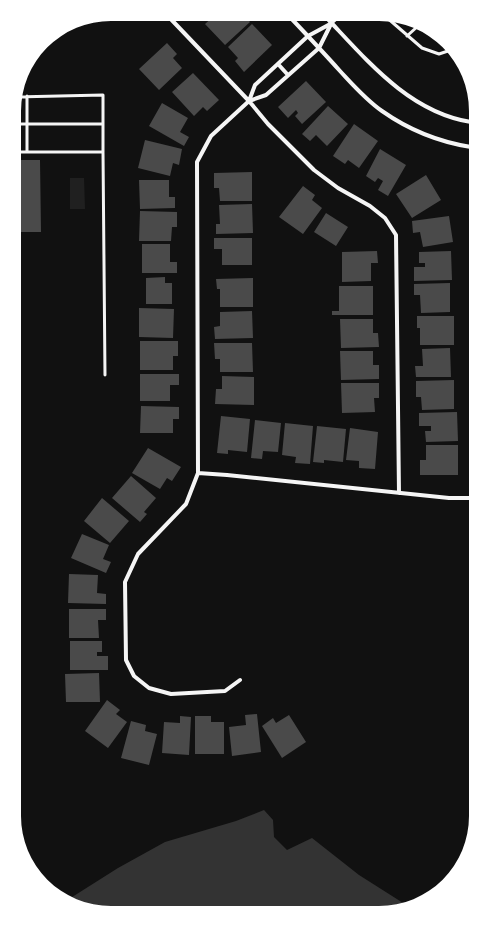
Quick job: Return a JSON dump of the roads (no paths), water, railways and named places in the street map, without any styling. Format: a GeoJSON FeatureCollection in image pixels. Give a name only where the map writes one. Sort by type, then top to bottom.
{"type":"FeatureCollection","features":[{"type":"Feature","properties":{"kind":"street"},"geometry":{"type":"LineString","coordinates":[[173,21],[249,100],[268,124],[314,170],[338,188],[370,206],[385,218],[396,235],[399,493]]}},
{"type":"Feature","properties":{"kind":"street"},"geometry":{"type":"LineString","coordinates":[[294,21],[361,93],[381,110],[402,124],[420,133],[469,147]]}},
{"type":"Feature","properties":{"kind":"street"},"geometry":{"type":"LineString","coordinates":[[249,100],[266,95],[319,48],[332,23]]}},
{"type":"Feature","properties":{"kind":"street"},"geometry":{"type":"LineString","coordinates":[[240,680],[225,691],[171,694],[149,688],[134,676],[126,660],[125,582],[138,554],[186,504],[198,473],[197,162],[212,136],[249,100],[255,85],[308,36],[332,23]]}},
{"type":"Feature","properties":{"kind":"street"},"geometry":{"type":"LineString","coordinates":[[332,23],[376,70],[398,89],[412,99],[436,111],[469,121]]}},
{"type":"Feature","properties":{"kind":"street"},"geometry":{"type":"LineString","coordinates":[[278,64],[288,75]]}},
{"type":"Feature","properties":{"kind":"street"},"geometry":{"type":"LineString","coordinates":[[198,473],[227,474],[449,498],[469,498]]}},
{"type":"Feature","properties":{"kind":"lane"},"geometry":{"type":"LineString","coordinates":[[392,22],[422,48],[439,54],[446,52]]}},
{"type":"Feature","properties":{"kind":"lane"},"geometry":{"type":"LineString","coordinates":[[407,36],[415,29]]}},
{"type":"Feature","properties":{"kind":"lane"},"geometry":{"type":"LineString","coordinates":[[22,96],[103,95],[105,375]]}},
{"type":"Feature","properties":{"kind":"lane"},"geometry":{"type":"LineString","coordinates":[[27,96],[27,152]]}},
{"type":"Feature","properties":{"kind":"lane"},"geometry":{"type":"LineString","coordinates":[[21,124],[103,124]]}},
{"type":"Feature","properties":{"kind":"lane"},"geometry":{"type":"LineString","coordinates":[[21,152],[104,152]]}}]}
